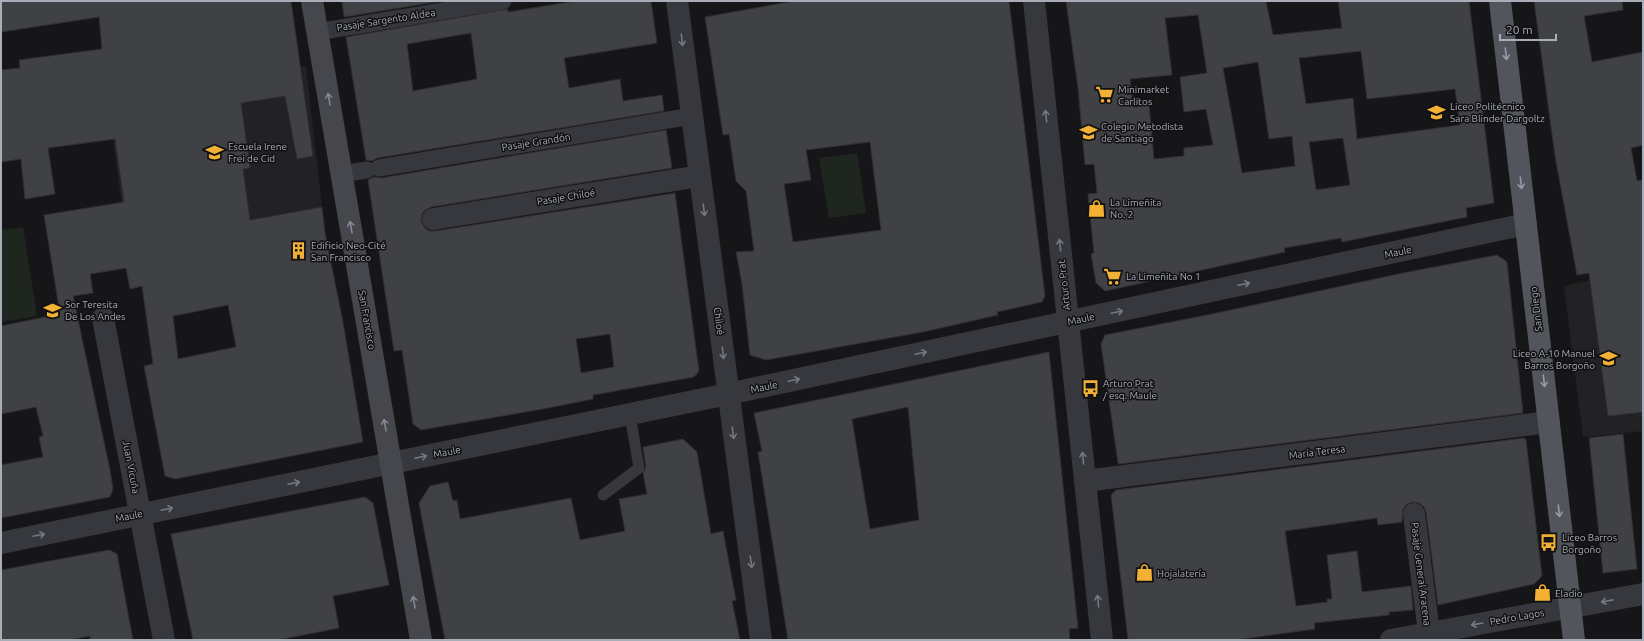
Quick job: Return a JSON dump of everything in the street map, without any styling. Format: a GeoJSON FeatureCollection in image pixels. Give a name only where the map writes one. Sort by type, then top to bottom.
{"type":"FeatureCollection","features":[{"type":"Feature","properties":{"kind":"main road","name":"San Francisco"},"geometry":{"type":"LineString","coordinates":[[312,1],[421,640]]}},
{"type":"Feature","properties":{"kind":"main road","name":"San Diego"},"geometry":{"type":"LineString","coordinates":[[1500,1],[1574,640]]}},
{"type":"Feature","properties":{"kind":"street","name":"Pasaje Sargento Aldea"},"geometry":{"type":"LineString","coordinates":[[317,32],[503,1]]}},
{"type":"Feature","properties":{"kind":"street","name":"Chiloé"},"geometry":{"type":"LineString","coordinates":[[679,1],[692,116],[761,640]]}},
{"type":"Feature","properties":{"kind":"street","name":"Arturo Prat"},"geometry":{"type":"LineString","coordinates":[[1034,1],[1102,640]]}},
{"type":"Feature","properties":{"kind":"street","name":"Pasaje Grandón"},"geometry":{"type":"LineString","coordinates":[[341,174],[692,116]]}},
{"type":"Feature","properties":{"kind":"street","name":"Pasaje Chiloé"},"geometry":{"type":"LineString","coordinates":[[433,218],[700,176]]}},
{"type":"Feature","properties":{"kind":"street","name":"Maule"},"geometry":{"type":"LineString","coordinates":[[1,542],[728,394],[1526,224]]}},
{"type":"Feature","properties":{"kind":"street","name":"Juan Vicuña"},"geometry":{"type":"LineString","coordinates":[[103,318],[164,640]]}},
{"type":"Feature","properties":{"kind":"street","name":"María Teresa"},"geometry":{"type":"LineString","coordinates":[[1085,481],[1549,422]]}},
{"type":"Feature","properties":{"kind":"street","name":"Pasaje General Aracena"},"geometry":{"type":"LineString","coordinates":[[1414,514],[1429,633]]}},
{"type":"Feature","properties":{"kind":"street","name":"Pedro Lagos"},"geometry":{"type":"LineString","coordinates":[[1392,640],[1643,594]]}},
{"type":"Feature","properties":{"kind":"lane"},"geometry":{"type":"LineString","coordinates":[[603,495],[639,468],[630,414]]}},
{"type":"Feature","properties":{"kind":"shaded area","name":"Escuela Irene Frei de Cid"},"geometry":{"type":"Polygon","coordinates":[[[306,66],[322,207],[127,241],[107,97],[306,66]]]}},
{"type":"Feature","properties":{"kind":"shaded area"},"geometry":{"type":"Polygon","coordinates":[[[857,153],[866,213],[829,218],[819,158],[857,153]]]}},
{"type":"Feature","properties":{"kind":"shaded area"},"geometry":{"type":"Polygon","coordinates":[[[23,227],[37,316],[1,322],[1,230],[23,227]]]}},
{"type":"Feature","properties":{"kind":"shaded area","name":"Liceo A-10 Manuel Barros Borgoño"},"geometry":{"type":"Polygon","coordinates":[[[1643,269],[1643,431],[1583,437],[1564,286],[1643,269]]]}},
{"type":"Feature","properties":{"kind":"building"},"geometry":{"type":"Polygon","coordinates":[[[1,1],[291,1],[313,156],[297,159],[285,96],[241,103],[250,168],[243,169],[250,220],[322,207],[325,233],[343,322],[363,442],[175,479],[165,476],[144,366],[153,364],[142,286],[130,289],[126,268],[90,274],[93,293],[73,296],[113,489],[110,497],[1,518],[1,465],[43,457],[39,437],[43,436],[36,407],[1,414],[1,326],[60,314],[44,215],[124,202],[115,139],[48,148],[55,194],[25,199],[21,159],[1,162],[1,70],[20,68],[19,60],[102,49],[99,17],[1,32],[1,1]],[[228,305],[173,316],[178,359],[236,347],[228,305]]]}},
{"type":"Feature","properties":{"kind":"building"},"geometry":{"type":"Polygon","coordinates":[[[342,1],[442,1],[344,17],[342,1]]]}},
{"type":"Feature","properties":{"kind":"building"},"geometry":{"type":"Polygon","coordinates":[[[576,1],[651,1],[657,43],[564,58],[569,88],[620,79],[623,101],[662,95],[664,111],[377,158],[372,161],[366,160],[346,37],[508,9],[508,12],[576,1]],[[471,33],[407,44],[413,91],[477,79],[471,33]]]}},
{"type":"Feature","properties":{"kind":"building"},"geometry":{"type":"Polygon","coordinates":[[[794,1],[1009,1],[1045,296],[1042,302],[997,312],[998,315],[923,332],[766,360],[750,355],[742,284],[736,252],[754,251],[746,191],[736,181],[729,134],[723,135],[705,17],[794,1]],[[870,142],[806,150],[811,180],[784,184],[793,242],[881,230],[870,142]]]}},
{"type":"Feature","properties":{"kind":"building"},"geometry":{"type":"Polygon","coordinates":[[[1066,1],[1266,1],[1273,35],[1342,28],[1338,1],[1469,1],[1494,203],[1466,208],[1467,217],[1342,242],[1341,238],[1284,248],[1285,252],[1105,291],[1096,283],[1091,254],[1094,253],[1088,194],[1097,193],[1094,164],[1085,165],[1078,88],[1066,1]],[[1198,15],[1165,18],[1172,75],[1130,79],[1133,107],[1149,105],[1154,159],[1184,156],[1184,148],[1213,145],[1206,109],[1184,112],[1180,77],[1207,73],[1198,15]],[[1361,51],[1299,58],[1306,104],[1353,98],[1357,139],[1460,125],[1455,89],[1367,99],[1361,51]],[[1258,62],[1223,68],[1242,173],[1295,166],[1292,136],[1269,139],[1258,62]],[[1343,138],[1309,142],[1316,190],[1350,185],[1343,138]]]}},
{"type":"Feature","properties":{"kind":"building"},"geometry":{"type":"Polygon","coordinates":[[[1534,1],[1622,1],[1623,10],[1584,16],[1592,62],[1643,52],[1643,145],[1631,148],[1637,181],[1643,180],[1643,412],[1608,416],[1589,273],[1577,275],[1555,156],[1534,1]]]}},
{"type":"Feature","properties":{"kind":"building"},"geometry":{"type":"Polygon","coordinates":[[[666,130],[672,168],[431,207],[425,210],[422,214],[421,221],[424,227],[429,231],[435,231],[675,193],[699,371],[694,377],[593,395],[593,399],[421,430],[413,424],[402,350],[394,351],[368,180],[374,177],[381,178],[666,130]],[[610,334],[576,339],[581,373],[614,367],[610,334]]]}},
{"type":"Feature","properties":{"kind":"building"},"geometry":{"type":"Polygon","coordinates":[[[1497,255],[1507,262],[1523,413],[1118,463],[1101,344],[1105,335],[1497,255]]]}},
{"type":"Feature","properties":{"kind":"building"},"geometry":{"type":"Polygon","coordinates":[[[1049,352],[1078,628],[1069,629],[1070,640],[788,640],[758,452],[762,451],[754,413],[1049,352]],[[908,407],[852,419],[870,529],[919,520],[908,407]]]}},
{"type":"Feature","properties":{"kind":"building"},"geometry":{"type":"Polygon","coordinates":[[[1623,434],[1637,569],[1603,573],[1589,438],[1623,434]]]}},
{"type":"Feature","properties":{"kind":"building"},"geometry":{"type":"Polygon","coordinates":[[[1524,438],[1526,440],[1542,576],[1534,584],[1438,605],[1426,512],[1424,507],[1419,503],[1412,502],[1407,504],[1403,509],[1402,522],[1378,525],[1377,518],[1285,531],[1296,606],[1327,602],[1327,599],[1332,599],[1327,555],[1357,551],[1362,592],[1411,586],[1413,610],[1389,612],[1389,615],[1314,623],[1315,629],[1236,640],[1128,640],[1111,495],[1116,490],[1524,438]]]}},
{"type":"Feature","properties":{"kind":"building"},"geometry":{"type":"Polygon","coordinates":[[[683,439],[697,452],[711,534],[723,531],[736,600],[732,601],[740,640],[445,640],[419,503],[430,486],[448,482],[453,501],[457,500],[460,519],[571,498],[580,540],[625,531],[619,499],[647,494],[643,473],[646,467],[643,447],[683,439]]]}},
{"type":"Feature","properties":{"kind":"building"},"geometry":{"type":"Polygon","coordinates":[[[365,497],[373,503],[389,585],[333,596],[339,628],[278,640],[193,640],[171,534],[365,497]]]}},
{"type":"Feature","properties":{"kind":"building"},"geometry":{"type":"Polygon","coordinates":[[[109,550],[117,554],[133,640],[90,640],[90,636],[69,640],[1,640],[1,570],[109,550]]]}},
{"type":"Feature","properties":{"kind":"place","name":"Minimarket Carlitos"},"geometry":{"type":"Point","coordinates":[1105,95]}},
{"type":"Feature","properties":{"kind":"place","name":"Liceo Politécnico Sara Blinder Dargoltz"},"geometry":{"type":"Point","coordinates":[1437,112]}},
{"type":"Feature","properties":{"kind":"place","name":"Colegio Metodista de Santiago"},"geometry":{"type":"Point","coordinates":[1088,132]}},
{"type":"Feature","properties":{"kind":"place","name":"Escuela Irene Frei de Cid"},"geometry":{"type":"Point","coordinates":[215,152]}},
{"type":"Feature","properties":{"kind":"place","name":"La Limeñita No. 2"},"geometry":{"type":"Point","coordinates":[1097,208]}},
{"type":"Feature","properties":{"kind":"place","name":"Edificio Neo-Cité San Francisco"},"geometry":{"type":"Point","coordinates":[298,251]}},
{"type":"Feature","properties":{"kind":"place","name":"La Limeñita No 1"},"geometry":{"type":"Point","coordinates":[1113,276]}},
{"type":"Feature","properties":{"kind":"place","name":"Sor Teresita De Los Andes"},"geometry":{"type":"Point","coordinates":[52,310]}},
{"type":"Feature","properties":{"kind":"place","name":"Liceo A-10 Manuel Barros Borgoño"},"geometry":{"type":"Point","coordinates":[1608,359]}},
{"type":"Feature","properties":{"kind":"place","name":"Arturo Prat / esq. Maule"},"geometry":{"type":"Point","coordinates":[1090,389]}},
{"type":"Feature","properties":{"kind":"place","name":"Liceo Barros Borgoño"},"geometry":{"type":"Point","coordinates":[1549,543]}},
{"type":"Feature","properties":{"kind":"place","name":"Hojalatería"},"geometry":{"type":"Point","coordinates":[1144,573]}},
{"type":"Feature","properties":{"kind":"place","name":"Eladio"},"geometry":{"type":"Point","coordinates":[1542,593]}}]}
